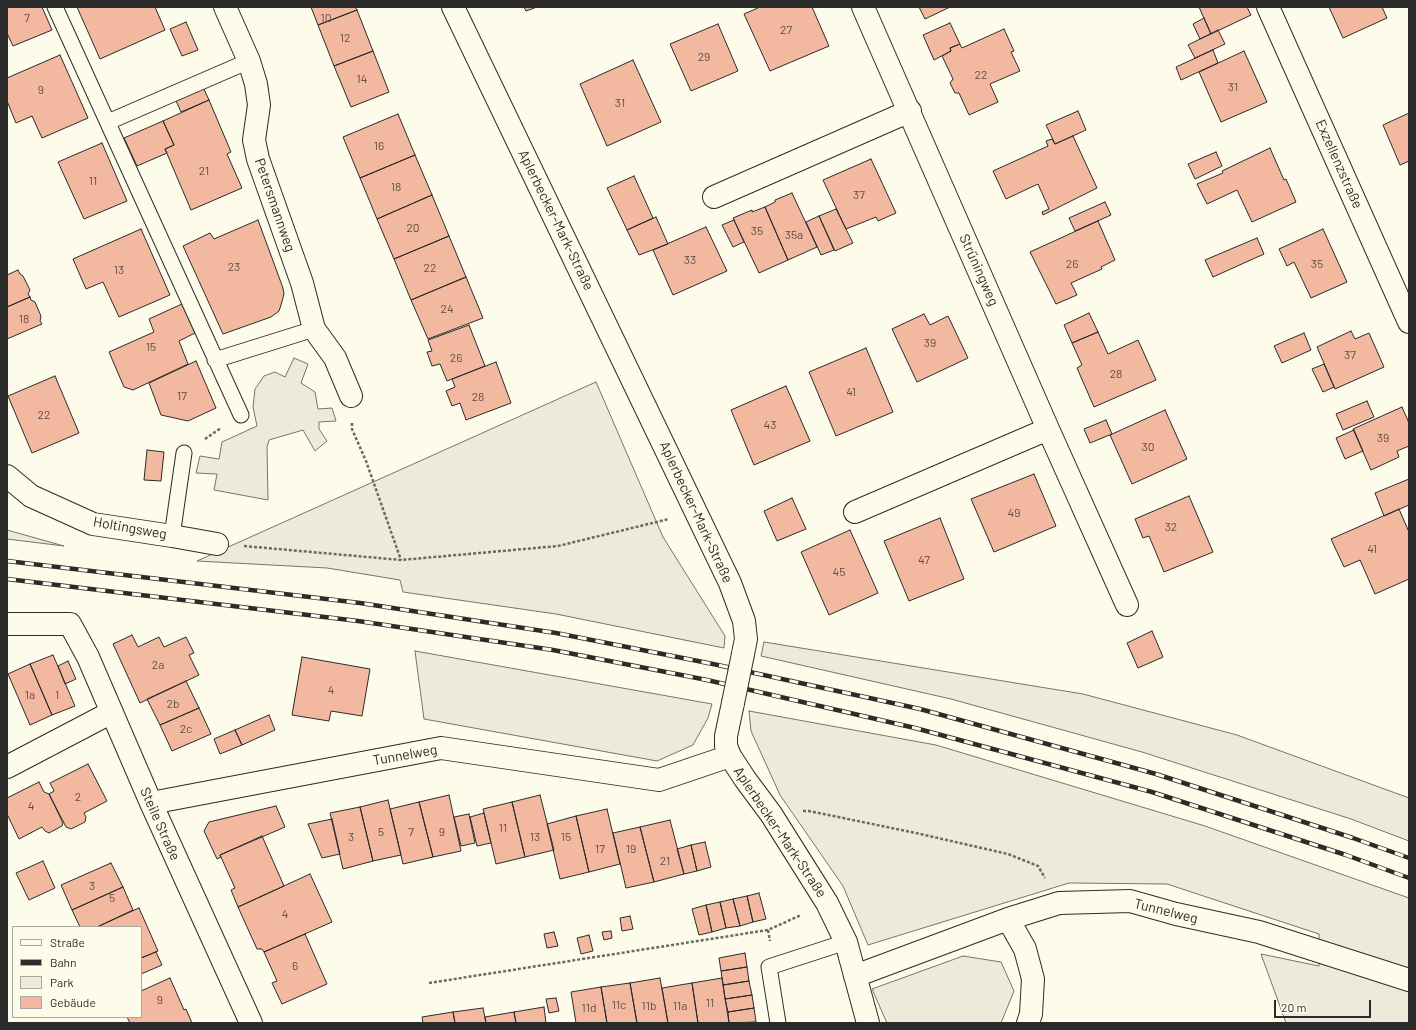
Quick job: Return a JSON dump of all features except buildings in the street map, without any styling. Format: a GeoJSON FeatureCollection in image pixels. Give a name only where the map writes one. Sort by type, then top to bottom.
{"type":"FeatureCollection","features":[{"type":"Feature","properties":{"kind":"street","name":"Petersmannweg"},"geometry":{"type":"LineString","coordinates":[[225,7],[249,61],[256,84],[259,105],[254,140],[258,159],[302,282],[314,330],[335,358],[351,396]]}},
{"type":"Feature","properties":{"kind":"street","name":"Aplerbecker-Mark-Straße"},"geometry":{"type":"LineString","coordinates":[[453,7],[730,583],[744,622],[746,639],[726,736],[726,746],[730,756],[771,814],[827,903],[846,942],[868,1023]]}},
{"type":"Feature","properties":{"kind":"street","name":"Strüningweg"},"geometry":{"type":"LineString","coordinates":[[863,7],[910,111],[1048,429],[1128,605]]}},
{"type":"Feature","properties":{"kind":"street","name":"Exzellenzstraße"},"geometry":{"type":"LineString","coordinates":[[1268,7],[1409,322]]}},
{"type":"Feature","properties":{"kind":"street"},"geometry":{"type":"LineString","coordinates":[[714,197],[910,111]]}},
{"type":"Feature","properties":{"kind":"street"},"geometry":{"type":"LineString","coordinates":[[855,512],[1048,429]]}},
{"type":"Feature","properties":{"kind":"street","name":"Holtingsweg"},"geometry":{"type":"LineString","coordinates":[[7,476],[32,496],[94,524],[217,544]]}},
{"type":"Feature","properties":{"kind":"street","name":"Steile Straße"},"geometry":{"type":"LineString","coordinates":[[7,624],[70,624],[88,657],[151,803],[251,1023]]}},
{"type":"Feature","properties":{"kind":"street"},"geometry":{"type":"LineString","coordinates":[[7,767],[112,712]]}},
{"type":"Feature","properties":{"kind":"street","name":"Tunnelweg"},"geometry":{"type":"LineString","coordinates":[[151,803],[441,748],[659,780],[730,756]]}},
{"type":"Feature","properties":{"kind":"street","name":"Tunnelweg"},"geometry":{"type":"LineString","coordinates":[[855,976],[1008,919],[1059,903],[1130,901],[1176,914],[1258,932],[1409,980]]}},
{"type":"Feature","properties":{"kind":"street"},"geometry":{"type":"LineString","coordinates":[[1008,919],[1025,949],[1033,979],[1031,1014],[1028,1023]]}},
{"type":"Feature","properties":{"kind":"lane"},"geometry":{"type":"LineString","coordinates":[[55,7],[241,415]]}},
{"type":"Feature","properties":{"kind":"lane"},"geometry":{"type":"LineString","coordinates":[[108,122],[249,61]]}},
{"type":"Feature","properties":{"kind":"lane"},"geometry":{"type":"LineString","coordinates":[[216,360],[314,330]]}},
{"type":"Feature","properties":{"kind":"lane"},"geometry":{"type":"LineString","coordinates":[[172,536],[184,453]]}},
{"type":"Feature","properties":{"kind":"lane"},"geometry":{"type":"LineString","coordinates":[[778,1023],[769,967],[846,942]]}},
{"type":"Feature","properties":{"kind":"path"},"geometry":{"type":"LineString","coordinates":[[351,396],[352,429],[366,462],[401,560]]}},
{"type":"Feature","properties":{"kind":"path"},"geometry":{"type":"LineString","coordinates":[[184,453],[241,415]]}},
{"type":"Feature","properties":{"kind":"path"},"geometry":{"type":"LineString","coordinates":[[217,544],[401,560],[558,546],[696,512]]}},
{"type":"Feature","properties":{"kind":"path"},"geometry":{"type":"LineString","coordinates":[[771,814],[809,811],[1008,854],[1038,866],[1059,903]]}},
{"type":"Feature","properties":{"kind":"path"},"geometry":{"type":"LineString","coordinates":[[429,983],[768,930],[827,903]]}},
{"type":"Feature","properties":{"kind":"green space"},"geometry":{"type":"Polygon","coordinates":[[[294,358],[308,364],[301,383],[315,392],[318,409],[332,408],[336,421],[319,422],[319,429],[327,441],[315,451],[303,430],[269,440],[267,447],[268,500],[214,490],[217,474],[196,473],[200,456],[219,459],[222,442],[257,426],[253,407],[255,389],[264,376],[275,372],[285,377],[294,358]]]}},
{"type":"Feature","properties":{"kind":"green space"},"geometry":{"type":"Polygon","coordinates":[[[596,382],[663,537],[725,636],[724,648],[556,614],[403,592],[400,580],[327,568],[197,561],[596,382]]]}},
{"type":"Feature","properties":{"kind":"green space"},"geometry":{"type":"Polygon","coordinates":[[[7,530],[64,546],[7,539],[7,530]]]}},
{"type":"Feature","properties":{"kind":"green space"},"geometry":{"type":"Polygon","coordinates":[[[764,642],[1083,694],[1237,735],[1409,798],[1409,841],[1351,819],[1142,752],[951,699],[761,656],[764,642]]]}},
{"type":"Feature","properties":{"kind":"green space"},"geometry":{"type":"Polygon","coordinates":[[[415,651],[712,704],[708,718],[693,745],[657,761],[424,719],[415,651]]]}},
{"type":"Feature","properties":{"kind":"green space"},"geometry":{"type":"Polygon","coordinates":[[[749,711],[936,745],[1205,826],[1409,898],[1409,1023],[1286,1023],[1261,954],[1319,966],[1319,934],[1167,884],[1069,883],[868,945],[843,886],[780,795],[751,731],[749,711]]]}},
{"type":"Feature","properties":{"kind":"green space"},"geometry":{"type":"Polygon","coordinates":[[[963,956],[1001,962],[1014,991],[1001,1023],[887,1023],[872,989],[963,956]]]}},
{"type":"Feature","properties":{"kind":"railway"},"geometry":{"type":"LineString","coordinates":[[7,561],[360,603],[556,633],[713,664],[920,709],[1156,774],[1353,838],[1409,858]]}},
{"type":"Feature","properties":{"kind":"railway"},"geometry":{"type":"LineString","coordinates":[[7,579],[358,621],[553,650],[707,680],[915,728],[1152,792],[1346,855],[1409,878]]}}]}
